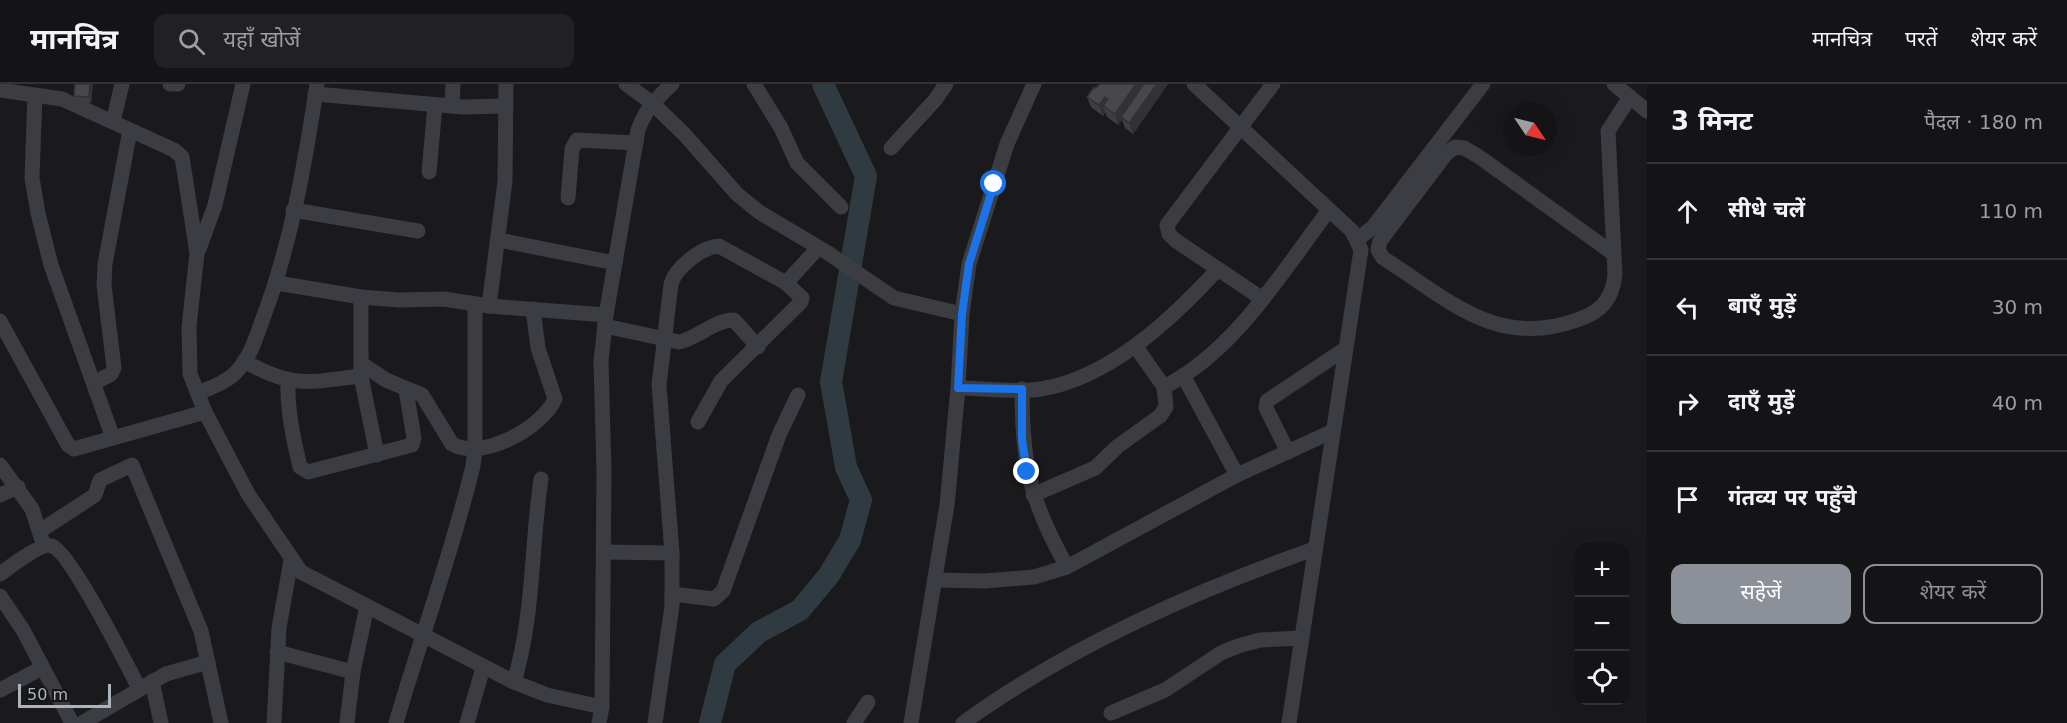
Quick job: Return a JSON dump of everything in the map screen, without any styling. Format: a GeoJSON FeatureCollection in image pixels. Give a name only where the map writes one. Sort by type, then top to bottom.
{"type":"FeatureCollection","features":[{"type":"Feature","properties":{"kind":"street"},"geometry":{"type":"LineString","coordinates":[[54,84],[62,99]]}},
{"type":"Feature","properties":{"kind":"street"},"geometry":{"type":"LineString","coordinates":[[113,122],[122,84]]}},
{"type":"Feature","properties":{"kind":"street"},"geometry":{"type":"LineString","coordinates":[[170,84],[178,84]]}},
{"type":"Feature","properties":{"kind":"street"},"geometry":{"type":"LineString","coordinates":[[197,253],[215,205],[243,84]]}},
{"type":"Feature","properties":{"kind":"street"},"geometry":{"type":"LineString","coordinates":[[452,106],[453,84]]}},
{"type":"Feature","properties":{"kind":"street"},"geometry":{"type":"LineString","coordinates":[[626,84],[652,103],[684,134],[738,194],[759,212],[823,250],[879,290],[907,302],[962,314]]}},
{"type":"Feature","properties":{"kind":"street"},"geometry":{"type":"LineString","coordinates":[[599,723],[602,707],[603,552],[601,361],[636,143],[643,116],[652,103],[672,84]]}},
{"type":"Feature","properties":{"kind":"street"},"geometry":{"type":"LineString","coordinates":[[754,84],[781,128],[797,163],[841,207]]}},
{"type":"Feature","properties":{"kind":"street"},"geometry":{"type":"LineString","coordinates":[[891,148],[935,100],[946,84]]}},
{"type":"Feature","properties":{"kind":"street"},"geometry":{"type":"LineString","coordinates":[[910,723],[947,505],[958,388],[962,314],[969,264],[1007,144],[1034,84]]}},
{"type":"Feature","properties":{"kind":"street"},"geometry":{"type":"LineString","coordinates":[[1194,84],[1329,210],[1357,240],[1361,250],[1331,432],[1289,723]]}},
{"type":"Feature","properties":{"kind":"street"},"geometry":{"type":"LineString","coordinates":[[1261,298],[1175,240],[1169,234],[1167,225],[1273,84]]}},
{"type":"Feature","properties":{"kind":"street"},"geometry":{"type":"LineString","coordinates":[[1357,240],[1373,227],[1483,84]]}},
{"type":"Feature","properties":{"kind":"street"},"geometry":{"type":"LineString","coordinates":[[1614,84],[1647,111]]}},
{"type":"Feature","properties":{"kind":"street"},"geometry":{"type":"LineString","coordinates":[[396,723],[422,635],[440,588],[457,528],[475,449],[473,392],[482,305],[499,240],[505,181],[506,106],[510,85]]}},
{"type":"Feature","properties":{"kind":"street"},"geometry":{"type":"LineString","coordinates":[[198,393],[224,381],[237,371],[244,361],[277,283],[316,89],[435,105],[506,106]]}},
{"type":"Feature","properties":{"kind":"street"},"geometry":{"type":"LineString","coordinates":[[0,90],[62,99],[174,150],[182,157],[197,253],[188,356],[190,374],[205,412],[248,495],[301,572],[514,682],[547,695],[602,707]]}},
{"type":"Feature","properties":{"kind":"street"},"geometry":{"type":"LineString","coordinates":[[35,95],[32,168],[38,213],[51,265],[113,438]]}},
{"type":"Feature","properties":{"kind":"street"},"geometry":{"type":"LineString","coordinates":[[1614,254],[1478,156],[1464,148],[1455,147],[1446,154],[1380,241],[1378,250],[1383,258],[1472,315],[1508,329],[1531,330],[1559,327],[1593,314],[1606,303],[1613,291],[1614,254],[1608,131],[1612,120],[1630,97]]}},
{"type":"Feature","properties":{"kind":"street"},"geometry":{"type":"LineString","coordinates":[[429,172],[435,105]]}},
{"type":"Feature","properties":{"kind":"street"},"geometry":{"type":"LineString","coordinates":[[94,382],[111,374],[114,368],[104,285],[105,264],[130,130]]}},
{"type":"Feature","properties":{"kind":"street"},"geometry":{"type":"LineString","coordinates":[[568,198],[572,148],[577,140],[636,143]]}},
{"type":"Feature","properties":{"kind":"street"},"geometry":{"type":"LineString","coordinates":[[293,210],[418,231]]}},
{"type":"Feature","properties":{"kind":"street"},"geometry":{"type":"LineString","coordinates":[[1164,387],[1184,377],[1235,331],[1329,210]]}},
{"type":"Feature","properties":{"kind":"street"},"geometry":{"type":"LineString","coordinates":[[499,240],[615,263]]}},
{"type":"Feature","properties":{"kind":"street"},"geometry":{"type":"LineString","coordinates":[[655,723],[667,647],[672,594],[672,553],[659,395],[665,340],[673,276],[678,269],[712,246],[728,249],[786,283],[802,298],[801,302],[758,347],[721,381],[698,422]]}},
{"type":"Feature","properties":{"kind":"street"},"geometry":{"type":"LineString","coordinates":[[786,283],[823,250]]}},
{"type":"Feature","properties":{"kind":"street"},"geometry":{"type":"LineString","coordinates":[[958,388],[1042,389],[1073,379],[1136,347],[1184,306],[1218,269]]}},
{"type":"Feature","properties":{"kind":"street"},"geometry":{"type":"LineString","coordinates":[[277,283],[362,297],[399,300],[444,299],[532,309],[606,321],[665,340],[679,342],[688,340],[723,322],[734,320],[758,347]]}},
{"type":"Feature","properties":{"kind":"street"},"geometry":{"type":"LineString","coordinates":[[362,297],[362,370],[377,455]]}},
{"type":"Feature","properties":{"kind":"street"},"geometry":{"type":"LineString","coordinates":[[244,361],[272,376],[316,383],[362,370],[406,390],[416,392],[427,401],[452,444],[459,448],[492,447],[528,427],[548,410],[555,399],[538,348],[532,309]]}},
{"type":"Feature","properties":{"kind":"street"},"geometry":{"type":"LineString","coordinates":[[0,321],[69,445],[74,449],[205,412]]}},
{"type":"Feature","properties":{"kind":"street"},"geometry":{"type":"LineString","coordinates":[[1033,495],[1064,483],[1104,462],[1118,446],[1160,416],[1166,407],[1164,387],[1136,347]]}},
{"type":"Feature","properties":{"kind":"street"},"geometry":{"type":"LineString","coordinates":[[1288,452],[1266,408],[1267,401],[1345,349]]}},
{"type":"Feature","properties":{"kind":"street"},"geometry":{"type":"LineString","coordinates":[[1184,377],[1237,475]]}},
{"type":"Feature","properties":{"kind":"street"},"geometry":{"type":"LineString","coordinates":[[288,380],[290,424],[300,467],[303,471],[308,472],[408,448],[414,441],[406,390]]}},
{"type":"Feature","properties":{"kind":"street"},"geometry":{"type":"LineString","coordinates":[[1022,389],[1022,440],[1033,495],[1048,534],[1067,567]]}},
{"type":"Feature","properties":{"kind":"street"},"geometry":{"type":"LineString","coordinates":[[672,594],[714,599],[723,591],[779,435],[798,395]]}},
{"type":"Feature","properties":{"kind":"street"},"geometry":{"type":"LineString","coordinates":[[935,580],[985,581],[1034,577],[1067,567],[1237,475],[1331,432]]}},
{"type":"Feature","properties":{"kind":"street"},"geometry":{"type":"LineString","coordinates":[[0,465],[32,509],[42,538],[58,551],[87,591],[146,684],[161,723]]}},
{"type":"Feature","properties":{"kind":"street"},"geometry":{"type":"LineString","coordinates":[[0,574],[64,517],[95,495],[100,480],[132,465],[201,631],[221,723]]}},
{"type":"Feature","properties":{"kind":"street"},"geometry":{"type":"LineString","coordinates":[[514,682],[526,633],[532,535],[541,479]]}},
{"type":"Feature","properties":{"kind":"street"},"geometry":{"type":"LineString","coordinates":[[0,495],[18,487]]}},
{"type":"Feature","properties":{"kind":"street"},"geometry":{"type":"LineString","coordinates":[[963,723],[1030,679],[1094,644],[1246,573],[1314,549]]}},
{"type":"Feature","properties":{"kind":"street"},"geometry":{"type":"LineString","coordinates":[[603,552],[672,553]]}},
{"type":"Feature","properties":{"kind":"street"},"geometry":{"type":"LineString","coordinates":[[274,723],[277,652],[283,596],[291,560]]}},
{"type":"Feature","properties":{"kind":"street"},"geometry":{"type":"LineString","coordinates":[[0,596],[23,630],[72,723]]}},
{"type":"Feature","properties":{"kind":"street"},"geometry":{"type":"LineString","coordinates":[[347,723],[353,672],[367,606]]}},
{"type":"Feature","properties":{"kind":"street"},"geometry":{"type":"LineString","coordinates":[[1111,713],[1165,690],[1221,653],[1238,646],[1260,640],[1301,638]]}},
{"type":"Feature","properties":{"kind":"street"},"geometry":{"type":"LineString","coordinates":[[277,652],[353,672]]}},
{"type":"Feature","properties":{"kind":"street"},"geometry":{"type":"LineString","coordinates":[[82,723],[166,674],[208,662]]}},
{"type":"Feature","properties":{"kind":"street"},"geometry":{"type":"LineString","coordinates":[[0,690],[42,668]]}},
{"type":"Feature","properties":{"kind":"street"},"geometry":{"type":"LineString","coordinates":[[468,723],[483,668]]}},
{"type":"Feature","properties":{"kind":"street"},"geometry":{"type":"LineString","coordinates":[[854,723],[868,702]]}},
{"type":"Feature","properties":{"kind":"building"},"geometry":{"type":"Polygon","coordinates":[[[75,84],[90,84],[89,97],[74,96],[75,84]]]}},
{"type":"Feature","properties":{"kind":"building"},"geometry":{"type":"Polygon","coordinates":[[[1100,84],[1136,84],[1115,114],[1103,106],[1108,99],[1105,97],[1099,105],[1087,97],[1094,87],[1100,84]]]}},
{"type":"Feature","properties":{"kind":"building"},"geometry":{"type":"Polygon","coordinates":[[[1144,84],[1157,84],[1129,123],[1121,117],[1144,84]]]}},
{"type":"Feature","properties":{"kind":"waterway"},"geometry":{"type":"LineString","coordinates":[[710,723],[725,664],[759,632],[800,610],[829,575],[850,540],[861,500],[846,467],[831,382],[866,176],[823,84]]}},
{"type":"Feature","properties":{"kind":"route"},"geometry":{"type":"LineString","coordinates":[[994,184],[969,264],[962,314],[958,388],[1022,389],[1022,440],[1027,472]]}}]}
